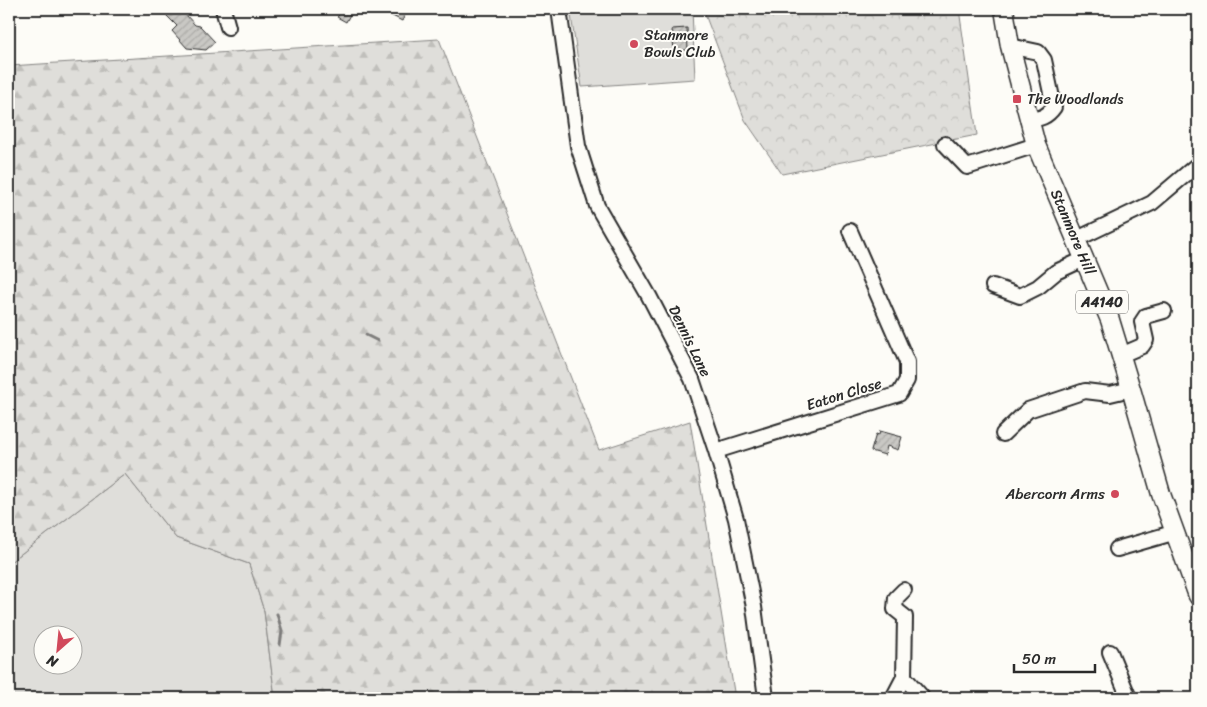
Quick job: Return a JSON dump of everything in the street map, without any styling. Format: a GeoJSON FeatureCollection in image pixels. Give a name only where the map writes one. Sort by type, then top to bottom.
{"type":"FeatureCollection","features":[{"type":"Feature","properties":{"kind":"main road","name":"Stanmore Hill"},"geometry":{"type":"LineString","coordinates":[[1004,9],[1010,46],[1036,145],[1110,320],[1132,389],[1161,494],[1198,596]]}},
{"type":"Feature","properties":{"kind":"street"},"geometry":{"type":"LineString","coordinates":[[223,9],[228,27]]}},
{"type":"Feature","properties":{"kind":"street","name":"Dennis Lane"},"geometry":{"type":"LineString","coordinates":[[559,9],[578,146],[597,206],[649,296],[692,379],[716,451],[736,519],[754,607],[766,698]]}},
{"type":"Feature","properties":{"kind":"street"},"geometry":{"type":"LineString","coordinates":[[1010,46],[1038,52],[1044,60],[1054,107],[1049,114],[1039,120],[1028,120]]}},
{"type":"Feature","properties":{"kind":"street"},"geometry":{"type":"LineString","coordinates":[[945,144],[966,167],[1036,145]]}},
{"type":"Feature","properties":{"kind":"street"},"geometry":{"type":"LineString","coordinates":[[1075,240],[1152,203],[1198,164]]}},
{"type":"Feature","properties":{"kind":"street","name":"Eaton Close"},"geometry":{"type":"LineString","coordinates":[[716,451],[899,394],[907,380],[907,362],[850,231]]}},
{"type":"Feature","properties":{"kind":"street"},"geometry":{"type":"LineString","coordinates":[[993,286],[1020,296],[1038,287],[1056,272],[1084,259]]}},
{"type":"Feature","properties":{"kind":"street"},"geometry":{"type":"LineString","coordinates":[[1121,355],[1142,346],[1146,340],[1142,322],[1146,316],[1164,311]]}},
{"type":"Feature","properties":{"kind":"street"},"geometry":{"type":"LineString","coordinates":[[1003,434],[1028,410],[1036,407],[1085,391],[1110,394],[1132,389]]}},
{"type":"Feature","properties":{"kind":"street"},"geometry":{"type":"LineString","coordinates":[[1117,549],[1176,532]]}},
{"type":"Feature","properties":{"kind":"street"},"geometry":{"type":"LineString","coordinates":[[893,698],[904,677],[905,617],[895,609],[896,598],[904,590]]}},
{"type":"Feature","properties":{"kind":"street"},"geometry":{"type":"LineString","coordinates":[[1110,652],[1129,698]]}},
{"type":"Feature","properties":{"kind":"street"},"geometry":{"type":"LineString","coordinates":[[904,677],[921,698]]}},
{"type":"Feature","properties":{"kind":"green space","name":"Stanmore Bowls Club"},"geometry":{"type":"Polygon","coordinates":[[[570,9],[692,9],[695,79],[582,87],[570,9]]]}},
{"type":"Feature","properties":{"kind":"green space"},"geometry":{"type":"Polygon","coordinates":[[[703,9],[959,9],[977,135],[782,174],[745,120],[703,9]]]}},
{"type":"Feature","properties":{"kind":"green space"},"geometry":{"type":"Polygon","coordinates":[[[439,39],[599,450],[690,421],[735,698],[275,698],[264,611],[249,564],[176,538],[125,474],[9,563],[9,66],[439,39]]]}},
{"type":"Feature","properties":{"kind":"green space"},"geometry":{"type":"Polygon","coordinates":[[[125,474],[176,538],[249,564],[264,611],[275,698],[9,698],[9,563],[125,474]]]}},
{"type":"Feature","properties":{"kind":"building"},"geometry":{"type":"Polygon","coordinates":[[[167,9],[193,9],[186,15],[215,42],[206,50],[187,48],[172,31],[177,26],[167,16],[167,9]]]}},
{"type":"Feature","properties":{"kind":"building"},"geometry":{"type":"Polygon","coordinates":[[[327,9],[353,9],[346,22],[337,17],[339,15],[327,9]]]}},
{"type":"Feature","properties":{"kind":"building"},"geometry":{"type":"Polygon","coordinates":[[[379,9],[408,9],[402,21],[379,9]]]}},
{"type":"Feature","properties":{"kind":"building"},"geometry":{"type":"Polygon","coordinates":[[[687,28],[688,50],[674,51],[672,29],[687,28]]]}},
{"type":"Feature","properties":{"kind":"building"},"geometry":{"type":"Polygon","coordinates":[[[880,431],[902,437],[898,450],[887,446],[885,455],[871,451],[876,434],[879,435],[880,431]]]}},
{"type":"Feature","properties":{"kind":"waterway"},"geometry":{"type":"LineString","coordinates":[[366,335],[378,341]]}},
{"type":"Feature","properties":{"kind":"waterway"},"geometry":{"type":"LineString","coordinates":[[277,614],[282,631],[280,645]]}},
{"type":"Feature","properties":{"kind":"place","name":"Stanmore Bowls Club"},"geometry":{"type":"Point","coordinates":[634,44]}},
{"type":"Feature","properties":{"kind":"place","name":"The Woodlands"},"geometry":{"type":"Point","coordinates":[1017,99]}},
{"type":"Feature","properties":{"kind":"place","name":"Abercorn Arms"},"geometry":{"type":"Point","coordinates":[1115,494]}}]}
